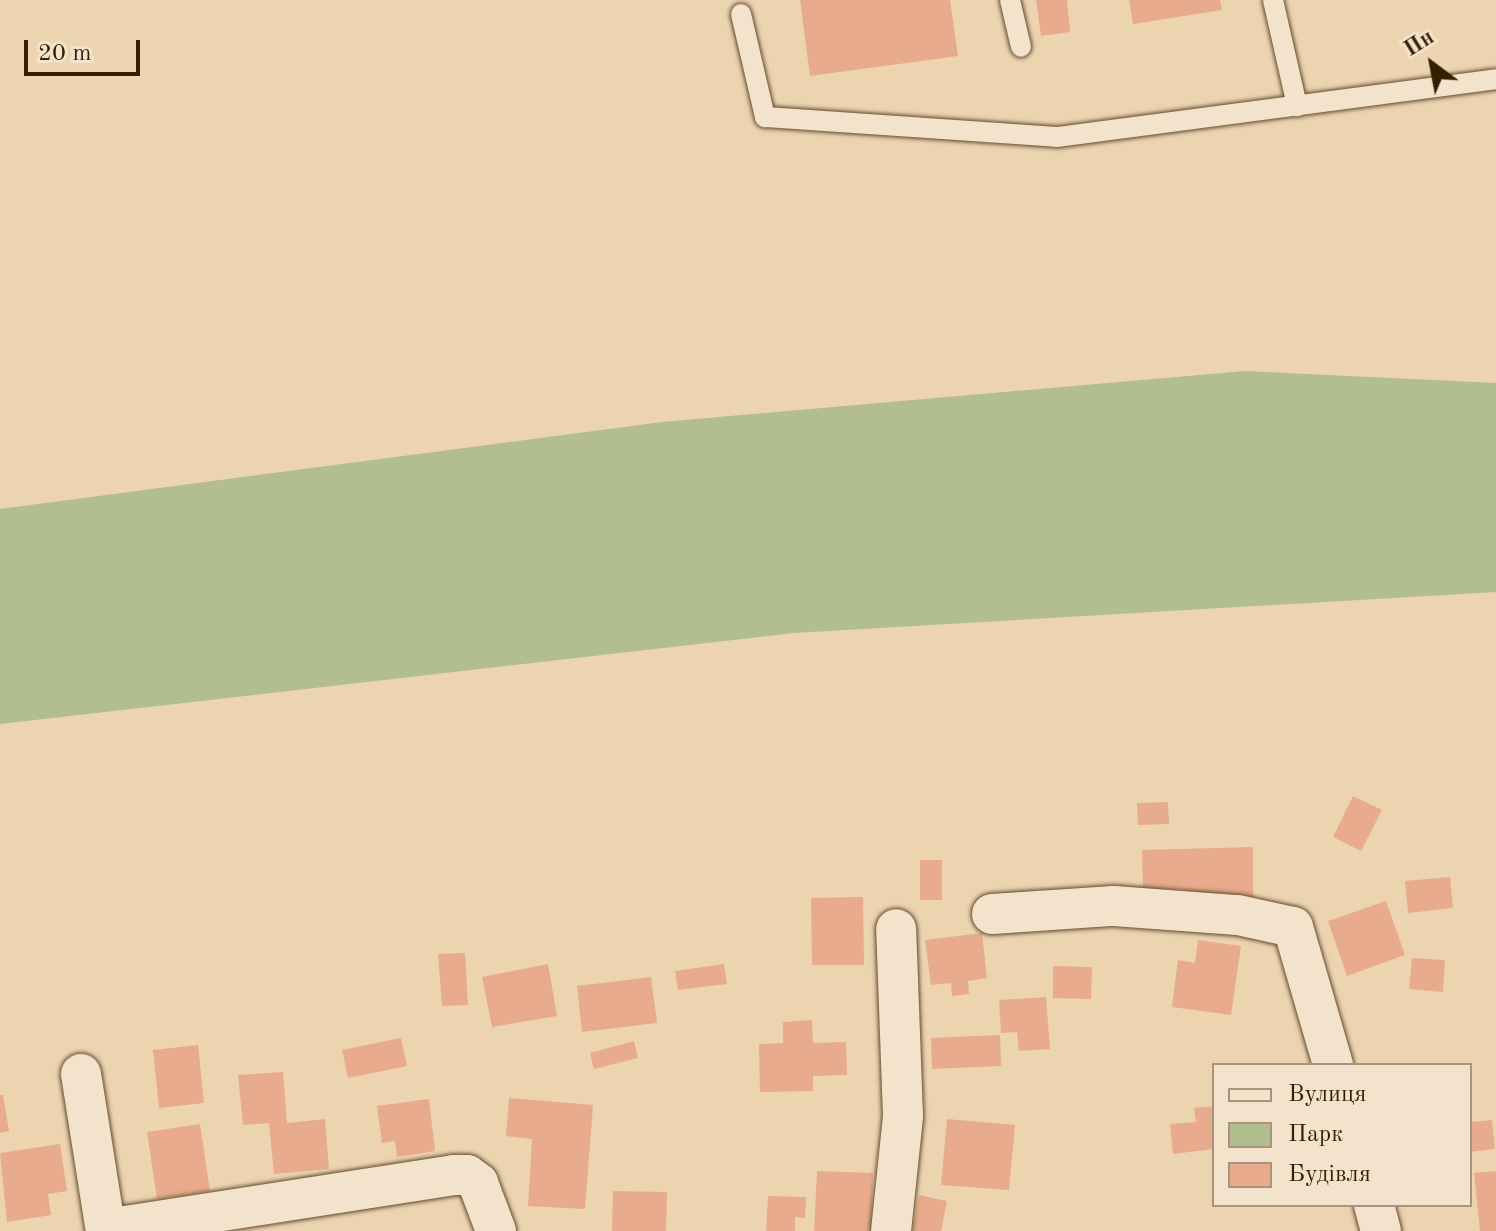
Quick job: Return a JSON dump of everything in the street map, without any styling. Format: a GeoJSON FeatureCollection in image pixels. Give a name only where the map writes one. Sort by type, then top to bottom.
{"type":"FeatureCollection","features":[{"type":"Feature","properties":{"kind":"street"},"geometry":{"type":"LineString","coordinates":[[992,914],[1114,906],[1238,915],[1293,927],[1332,1063]]}},
{"type":"Feature","properties":{"kind":"street"},"geometry":{"type":"LineString","coordinates":[[891,1231],[903,1116],[896,929]]}},
{"type":"Feature","properties":{"kind":"street"},"geometry":{"type":"LineString","coordinates":[[81,1074],[101,1230],[467,1175],[478,1183],[496,1231]]}},
{"type":"Feature","properties":{"kind":"street"},"geometry":{"type":"LineString","coordinates":[[1375,1207],[1381,1231]]}},
{"type":"Feature","properties":{"kind":"lane"},"geometry":{"type":"LineString","coordinates":[[1010,0],[1021,47]]}},
{"type":"Feature","properties":{"kind":"lane"},"geometry":{"type":"LineString","coordinates":[[1273,0],[1297,106]]}},
{"type":"Feature","properties":{"kind":"lane"},"geometry":{"type":"LineString","coordinates":[[741,14],[765,117],[1057,137],[1496,79]]}},
{"type":"Feature","properties":{"kind":"green space"},"geometry":{"type":"Polygon","coordinates":[[[1245,371],[1496,383],[1496,592],[794,633],[0,724],[0,509],[662,422],[1245,371]]]}},
{"type":"Feature","properties":{"kind":"building"},"geometry":{"type":"Polygon","coordinates":[[[800,0],[950,0],[958,56],[810,76],[800,0]]]}},
{"type":"Feature","properties":{"kind":"building"},"geometry":{"type":"Polygon","coordinates":[[[1036,0],[1067,0],[1070,32],[1041,36],[1036,0]]]}},
{"type":"Feature","properties":{"kind":"building"},"geometry":{"type":"Polygon","coordinates":[[[1129,0],[1220,0],[1222,10],[1133,24],[1129,0]]]}},
{"type":"Feature","properties":{"kind":"building"},"geometry":{"type":"Polygon","coordinates":[[[1353,796],[1382,810],[1361,851],[1333,837],[1353,796]]]}},
{"type":"Feature","properties":{"kind":"building"},"geometry":{"type":"Polygon","coordinates":[[[1168,802],[1169,824],[1138,825],[1137,803],[1168,802]]]}},
{"type":"Feature","properties":{"kind":"building"},"geometry":{"type":"Polygon","coordinates":[[[1253,847],[1253,897],[1187,899],[1186,889],[1143,890],[1142,850],[1253,847]]]}},
{"type":"Feature","properties":{"kind":"building"},"geometry":{"type":"Polygon","coordinates":[[[920,860],[942,860],[942,900],[920,900],[920,860]]]}},
{"type":"Feature","properties":{"kind":"building"},"geometry":{"type":"Polygon","coordinates":[[[1450,877],[1453,908],[1408,913],[1405,881],[1450,877]]]}},
{"type":"Feature","properties":{"kind":"building"},"geometry":{"type":"Polygon","coordinates":[[[863,897],[864,965],[812,965],[811,898],[863,897]]]}},
{"type":"Feature","properties":{"kind":"building"},"geometry":{"type":"Polygon","coordinates":[[[1386,901],[1405,955],[1347,976],[1328,921],[1386,901]]]}},
{"type":"Feature","properties":{"kind":"building"},"geometry":{"type":"Polygon","coordinates":[[[982,933],[987,978],[968,981],[969,994],[952,996],[951,983],[931,985],[925,940],[982,933]]]}},
{"type":"Feature","properties":{"kind":"building"},"geometry":{"type":"Polygon","coordinates":[[[1198,940],[1241,946],[1231,1015],[1172,1007],[1178,960],[1195,963],[1198,940]]]}},
{"type":"Feature","properties":{"kind":"building"},"geometry":{"type":"Polygon","coordinates":[[[465,953],[468,1005],[442,1006],[438,954],[465,953]]]}},
{"type":"Feature","properties":{"kind":"building"},"geometry":{"type":"Polygon","coordinates":[[[1412,958],[1445,960],[1443,992],[1409,989],[1412,958]]]}},
{"type":"Feature","properties":{"kind":"building"},"geometry":{"type":"Polygon","coordinates":[[[548,964],[557,1016],[492,1027],[482,977],[548,964]]]}},
{"type":"Feature","properties":{"kind":"building"},"geometry":{"type":"Polygon","coordinates":[[[724,964],[727,984],[678,990],[675,971],[724,964]]]}},
{"type":"Feature","properties":{"kind":"building"},"geometry":{"type":"Polygon","coordinates":[[[1053,966],[1092,967],[1091,999],[1053,998],[1053,966]]]}},
{"type":"Feature","properties":{"kind":"building"},"geometry":{"type":"Polygon","coordinates":[[[651,977],[657,1023],[582,1032],[577,986],[651,977]]]}},
{"type":"Feature","properties":{"kind":"building"},"geometry":{"type":"Polygon","coordinates":[[[1046,997],[1050,1049],[1019,1051],[1017,1032],[1001,1033],[999,1000],[1046,997]]]}},
{"type":"Feature","properties":{"kind":"building"},"geometry":{"type":"Polygon","coordinates":[[[812,1020],[813,1043],[846,1042],[847,1075],[813,1076],[813,1091],[760,1092],[759,1044],[783,1043],[783,1022],[812,1020]]]}},
{"type":"Feature","properties":{"kind":"building"},"geometry":{"type":"Polygon","coordinates":[[[1000,1035],[1001,1066],[932,1069],[931,1038],[1000,1035]]]}},
{"type":"Feature","properties":{"kind":"building"},"geometry":{"type":"Polygon","coordinates":[[[401,1038],[407,1066],[348,1078],[342,1050],[401,1038]]]}},
{"type":"Feature","properties":{"kind":"building"},"geometry":{"type":"Polygon","coordinates":[[[634,1041],[638,1058],[594,1069],[590,1053],[634,1041]]]}},
{"type":"Feature","properties":{"kind":"building"},"geometry":{"type":"Polygon","coordinates":[[[198,1045],[204,1103],[159,1108],[153,1050],[198,1045]]]}},
{"type":"Feature","properties":{"kind":"building"},"geometry":{"type":"Polygon","coordinates":[[[283,1072],[287,1123],[325,1119],[329,1169],[274,1174],[269,1123],[243,1125],[238,1075],[283,1072]]]}},
{"type":"Feature","properties":{"kind":"building"},"geometry":{"type":"Polygon","coordinates":[[[0,1095],[3,1095],[9,1131],[0,1133],[0,1095]]]}},
{"type":"Feature","properties":{"kind":"building"},"geometry":{"type":"Polygon","coordinates":[[[509,1098],[593,1105],[585,1209],[528,1206],[532,1139],[506,1136],[509,1098]]]}},
{"type":"Feature","properties":{"kind":"building"},"geometry":{"type":"Polygon","coordinates":[[[429,1099],[435,1151],[397,1157],[395,1141],[382,1143],[377,1106],[429,1099]]]}},
{"type":"Feature","properties":{"kind":"building"},"geometry":{"type":"Polygon","coordinates":[[[1212,1106],[1212,1149],[1173,1154],[1170,1124],[1196,1122],[1194,1108],[1212,1106]]]}},
{"type":"Feature","properties":{"kind":"building"},"geometry":{"type":"Polygon","coordinates":[[[947,1119],[1015,1125],[1009,1190],[941,1185],[947,1119]]]}},
{"type":"Feature","properties":{"kind":"building"},"geometry":{"type":"Polygon","coordinates":[[[1492,1120],[1495,1149],[1472,1152],[1472,1122],[1492,1120]]]}},
{"type":"Feature","properties":{"kind":"building"},"geometry":{"type":"Polygon","coordinates":[[[200,1124],[210,1191],[157,1199],[147,1132],[200,1124]]]}},
{"type":"Feature","properties":{"kind":"building"},"geometry":{"type":"Polygon","coordinates":[[[60,1144],[67,1191],[48,1194],[51,1215],[7,1222],[0,1153],[60,1144]]]}},
{"type":"Feature","properties":{"kind":"building"},"geometry":{"type":"Polygon","coordinates":[[[817,1171],[873,1173],[871,1231],[814,1231],[817,1171]]]}},
{"type":"Feature","properties":{"kind":"building"},"geometry":{"type":"Polygon","coordinates":[[[1496,1171],[1496,1231],[1480,1231],[1474,1173],[1496,1171]]]}},
{"type":"Feature","properties":{"kind":"building"},"geometry":{"type":"Polygon","coordinates":[[[613,1191],[667,1192],[666,1231],[612,1231],[613,1191]]]}},
{"type":"Feature","properties":{"kind":"building"},"geometry":{"type":"Polygon","coordinates":[[[919,1195],[947,1201],[941,1231],[913,1231],[919,1195]]]}},
{"type":"Feature","properties":{"kind":"building"},"geometry":{"type":"Polygon","coordinates":[[[768,1196],[806,1197],[805,1218],[795,1217],[795,1231],[766,1231],[768,1196]]]}}]}
